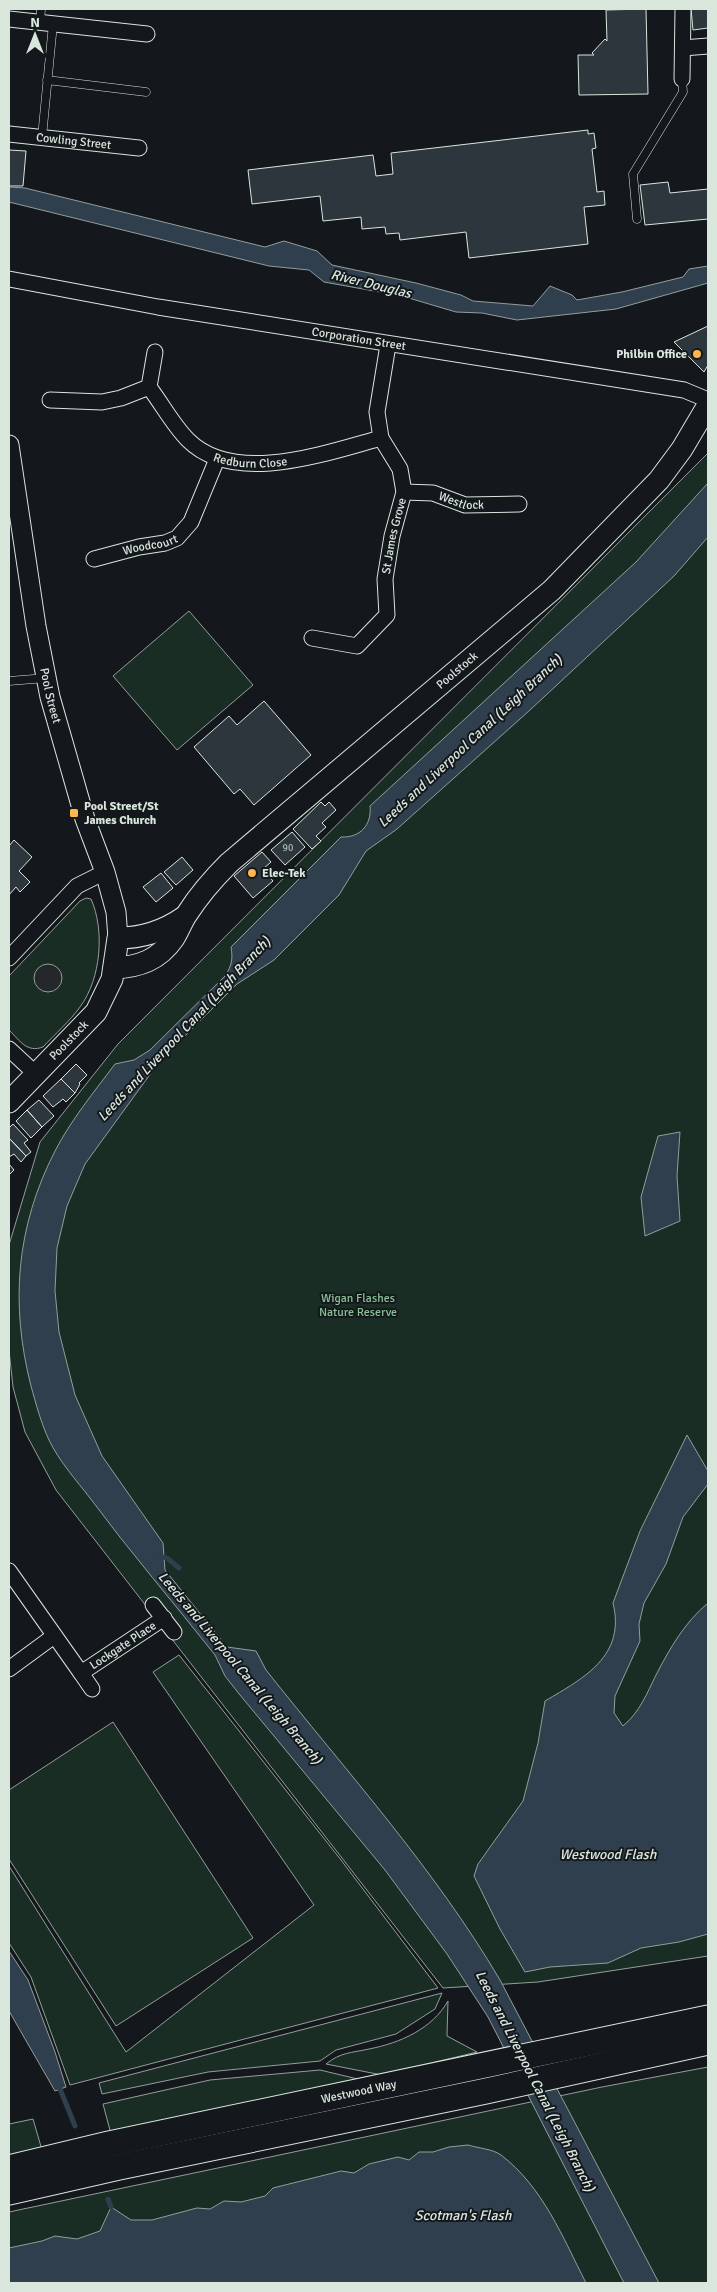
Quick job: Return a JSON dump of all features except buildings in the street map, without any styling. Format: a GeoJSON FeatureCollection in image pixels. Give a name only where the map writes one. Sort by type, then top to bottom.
{"type":"FeatureCollection","features":[{"type":"Feature","properties":{"kind":"highway","name":"Westwood Way"},"geometry":{"type":"LineString","coordinates":[[9,2192],[119,2167],[486,2091],[708,2018]]}},
{"type":"Feature","properties":{"kind":"highway","name":"Westwood Way"},"geometry":{"type":"LineString","coordinates":[[9,2168],[119,2142],[475,2069],[708,2042]]}},
{"type":"Feature","properties":{"kind":"main road","name":"Poolstock"},"geometry":{"type":"LineString","coordinates":[[114,968],[140,965],[162,953],[174,938],[185,916],[202,893],[229,863],[552,590],[659,480],[682,449],[708,405]]}},
{"type":"Feature","properties":{"kind":"main road","name":"Poolstock"},"geometry":{"type":"LineString","coordinates":[[9,1102],[96,1012],[108,990],[114,968],[118,938],[139,937],[163,930],[185,916]]}},
{"type":"Feature","properties":{"kind":"street"},"geometry":{"type":"LineString","coordinates":[[682,78],[683,9]]}},
{"type":"Feature","properties":{"kind":"street"},"geometry":{"type":"LineString","coordinates":[[9,19],[45,18],[147,34]]}},
{"type":"Feature","properties":{"kind":"street"},"geometry":{"type":"LineString","coordinates":[[683,48],[708,46]]}},
{"type":"Feature","properties":{"kind":"street","name":"Cowling Street"},"geometry":{"type":"LineString","coordinates":[[9,134],[140,148]]}},
{"type":"Feature","properties":{"kind":"street","name":"Corporation Street"},"geometry":{"type":"LineString","coordinates":[[9,279],[158,307],[388,345],[684,390],[708,400]]}},
{"type":"Feature","properties":{"kind":"street","name":"St James Grove"},"geometry":{"type":"LineString","coordinates":[[312,638],[357,646],[387,615],[384,579],[392,536],[404,492],[400,469],[380,438],[377,412],[388,345]]}},
{"type":"Feature","properties":{"kind":"street"},"geometry":{"type":"LineString","coordinates":[[50,400],[102,402],[150,387],[156,352]]}},
{"type":"Feature","properties":{"kind":"street","name":"Redburn Close"},"geometry":{"type":"LineString","coordinates":[[150,387],[188,440],[217,458],[242,463],[294,460],[380,438]]}},
{"type":"Feature","properties":{"kind":"street","name":"Pool Street"},"geometry":{"type":"LineString","coordinates":[[9,445],[12,491],[46,678],[85,819],[105,872],[116,912],[118,938]]}},
{"type":"Feature","properties":{"kind":"street","name":"Woodcourt"},"geometry":{"type":"LineString","coordinates":[[94,559],[140,547],[165,544],[177,538],[191,522],[217,458]]}},
{"type":"Feature","properties":{"kind":"street","name":"Westlock"},"geometry":{"type":"LineString","coordinates":[[404,492],[433,493],[465,505],[519,504]]}},
{"type":"Feature","properties":{"kind":"street"},"geometry":{"type":"LineString","coordinates":[[9,958],[77,886],[105,872]]}},
{"type":"Feature","properties":{"kind":"street"},"geometry":{"type":"LineString","coordinates":[[9,1050],[37,1075]]}},
{"type":"Feature","properties":{"kind":"street","name":"Lockgate Place"},"geometry":{"type":"LineString","coordinates":[[9,1572],[92,1689]]}},
{"type":"Feature","properties":{"kind":"street","name":"Lockgate Place"},"geometry":{"type":"LineString","coordinates":[[154,1605],[174,1632]]}},
{"type":"Feature","properties":{"kind":"street","name":"Lockgate Place"},"geometry":{"type":"LineString","coordinates":[[81,1673],[164,1618]]}},
{"type":"Feature","properties":{"kind":"street"},"geometry":{"type":"LineString","coordinates":[[9,1669],[54,1636]]}},
{"type":"Feature","properties":{"kind":"lane"},"geometry":{"type":"LineString","coordinates":[[42,137],[47,80],[45,18]]}},
{"type":"Feature","properties":{"kind":"lane"},"geometry":{"type":"LineString","coordinates":[[637,219],[633,174],[684,92],[682,78]]}},
{"type":"Feature","properties":{"kind":"lane"},"geometry":{"type":"LineString","coordinates":[[47,80],[146,92]]}},
{"type":"Feature","properties":{"kind":"lane"},"geometry":{"type":"LineString","coordinates":[[9,682],[46,678]]}},
{"type":"Feature","properties":{"kind":"green space","name":"Wigan Flashes Nature Reserve"},"geometry":{"type":"Polygon","coordinates":[[[708,453],[708,1956],[538,1982],[443,1988],[56,1490],[25,1432],[13,1387],[9,1350],[9,1245],[40,1142],[118,1044],[708,453]]]}},
{"type":"Feature","properties":{"kind":"green space"},"geometry":{"type":"Polygon","coordinates":[[[189,611],[253,685],[177,750],[113,676],[189,611]]]}},
{"type":"Feature","properties":{"kind":"green space"},"geometry":{"type":"Polygon","coordinates":[[[86,898],[91,899],[98,925],[99,954],[93,983],[80,1007],[43,1047],[28,1047],[20,1042],[9,1030],[9,976],[80,901],[86,898]]]}},
{"type":"Feature","properties":{"kind":"green space"},"geometry":{"type":"Polygon","coordinates":[[[179,1655],[341,1860],[438,1988],[70,2085],[31,1977],[9,1943],[9,1866],[126,2052],[314,1905],[153,1672],[179,1655]]]}},
{"type":"Feature","properties":{"kind":"green space"},"geometry":{"type":"Polygon","coordinates":[[[113,1722],[253,1938],[116,2026],[9,1859],[9,1790],[113,1722]]]}},
{"type":"Feature","properties":{"kind":"green space"},"geometry":{"type":"Polygon","coordinates":[[[442,1993],[435,2009],[396,2034],[336,2050],[320,2061],[208,2072],[102,2094],[99,2083],[442,1993]]]}},
{"type":"Feature","properties":{"kind":"green space"},"geometry":{"type":"Polygon","coordinates":[[[448,2001],[447,2036],[477,2052],[382,2075],[326,2064],[341,2055],[403,2039],[424,2027],[441,2011],[448,2001]]]}},
{"type":"Feature","properties":{"kind":"green space"},"geometry":{"type":"Polygon","coordinates":[[[708,2067],[708,2283],[9,2283],[9,2212],[602,2087],[708,2067]]]}},
{"type":"Feature","properties":{"kind":"green space"},"geometry":{"type":"Polygon","coordinates":[[[320,2070],[362,2080],[111,2134],[103,2104],[210,2080],[320,2070]]]}},
{"type":"Feature","properties":{"kind":"green space"},"geometry":{"type":"Polygon","coordinates":[[[33,2119],[42,2150],[9,2157],[9,2124],[33,2119]]]}},
{"type":"Feature","properties":{"kind":"shaded area"},"geometry":{"type":"Polygon","coordinates":[[[48,964],[58,968],[62,978],[58,988],[48,992],[38,988],[34,978],[38,968],[48,964]]]}},
{"type":"Feature","properties":{"kind":"water","name":"River Douglas"},"geometry":{"type":"Polygon","coordinates":[[[9,187],[25,188],[265,247],[284,241],[317,251],[332,265],[416,283],[461,295],[473,301],[533,306],[550,286],[572,295],[577,300],[622,292],[683,277],[689,269],[708,266],[708,283],[616,309],[517,320],[482,313],[456,312],[402,296],[324,282],[309,270],[269,266],[9,202],[9,187]]]}},
{"type":"Feature","properties":{"kind":"water","name":"Leeds and Liverpool Canal (Leigh Branch)"},"geometry":{"type":"Polygon","coordinates":[[[708,483],[708,537],[674,576],[530,710],[397,829],[366,851],[339,895],[274,960],[237,984],[159,1062],[85,1164],[67,1206],[57,1248],[55,1291],[59,1332],[75,1395],[102,1456],[163,1543],[165,1570],[227,1647],[256,1651],[266,1670],[418,1859],[447,1899],[500,1980],[659,2283],[624,2283],[488,2017],[447,1954],[385,1870],[225,1676],[215,1655],[68,1470],[49,1440],[31,1386],[24,1355],[20,1325],[20,1266],[32,1208],[55,1151],[83,1106],[115,1064],[134,1060],[150,1050],[225,976],[231,962],[231,947],[341,837],[348,837],[359,833],[367,824],[370,806],[636,562],[708,483]]]}},
{"type":"Feature","properties":{"kind":"water"},"geometry":{"type":"Polygon","coordinates":[[[680,1132],[677,1176],[680,1221],[645,1236],[641,1197],[658,1136],[680,1132]]]}},
{"type":"Feature","properties":{"kind":"water","name":"Westwood Flash"},"geometry":{"type":"Polygon","coordinates":[[[687,1435],[708,1471],[708,1484],[683,1517],[666,1564],[644,1603],[639,1624],[640,1641],[615,1696],[614,1713],[623,1726],[629,1721],[642,1702],[661,1665],[679,1636],[692,1618],[708,1603],[708,1934],[679,1942],[641,1948],[608,1963],[550,1967],[525,1972],[500,1929],[474,1876],[478,1864],[523,1801],[538,1743],[545,1701],[587,1674],[607,1651],[613,1637],[615,1621],[613,1603],[640,1531],[687,1435]]]}},
{"type":"Feature","properties":{"kind":"water"},"geometry":{"type":"Polygon","coordinates":[[[9,1951],[28,1980],[66,2087],[55,2091],[9,2011],[9,1951]]]}},
{"type":"Feature","properties":{"kind":"water","name":"Scotman's Flash"},"geometry":{"type":"Polygon","coordinates":[[[468,2145],[498,2153],[529,2182],[551,2214],[586,2283],[9,2283],[9,2248],[42,2241],[55,2236],[77,2239],[100,2231],[111,2207],[131,2220],[152,2220],[197,2208],[210,2209],[224,2201],[241,2202],[265,2196],[273,2188],[341,2171],[354,2173],[369,2164],[398,2157],[409,2160],[419,2152],[433,2152],[449,2147],[468,2145]]]}},
{"type":"Feature","properties":{"kind":"waterway"},"geometry":{"type":"LineString","coordinates":[[157,1556],[167,1558],[179,1568]]}},
{"type":"Feature","properties":{"kind":"waterway"},"geometry":{"type":"LineString","coordinates":[[60,2089],[75,2126]]}},
{"type":"Feature","properties":{"kind":"waterway"},"geometry":{"type":"LineString","coordinates":[[108,2199],[111,2207]]}},
{"type":"Feature","properties":{"kind":"place","name":"Philbin Office"},"geometry":{"type":"Point","coordinates":[697,354]}},
{"type":"Feature","properties":{"kind":"place","name":"Pool Street/St James Church"},"geometry":{"type":"Point","coordinates":[74,813]}},
{"type":"Feature","properties":{"kind":"place","name":"Elec-Tek"},"geometry":{"type":"Point","coordinates":[252,873]}}]}
